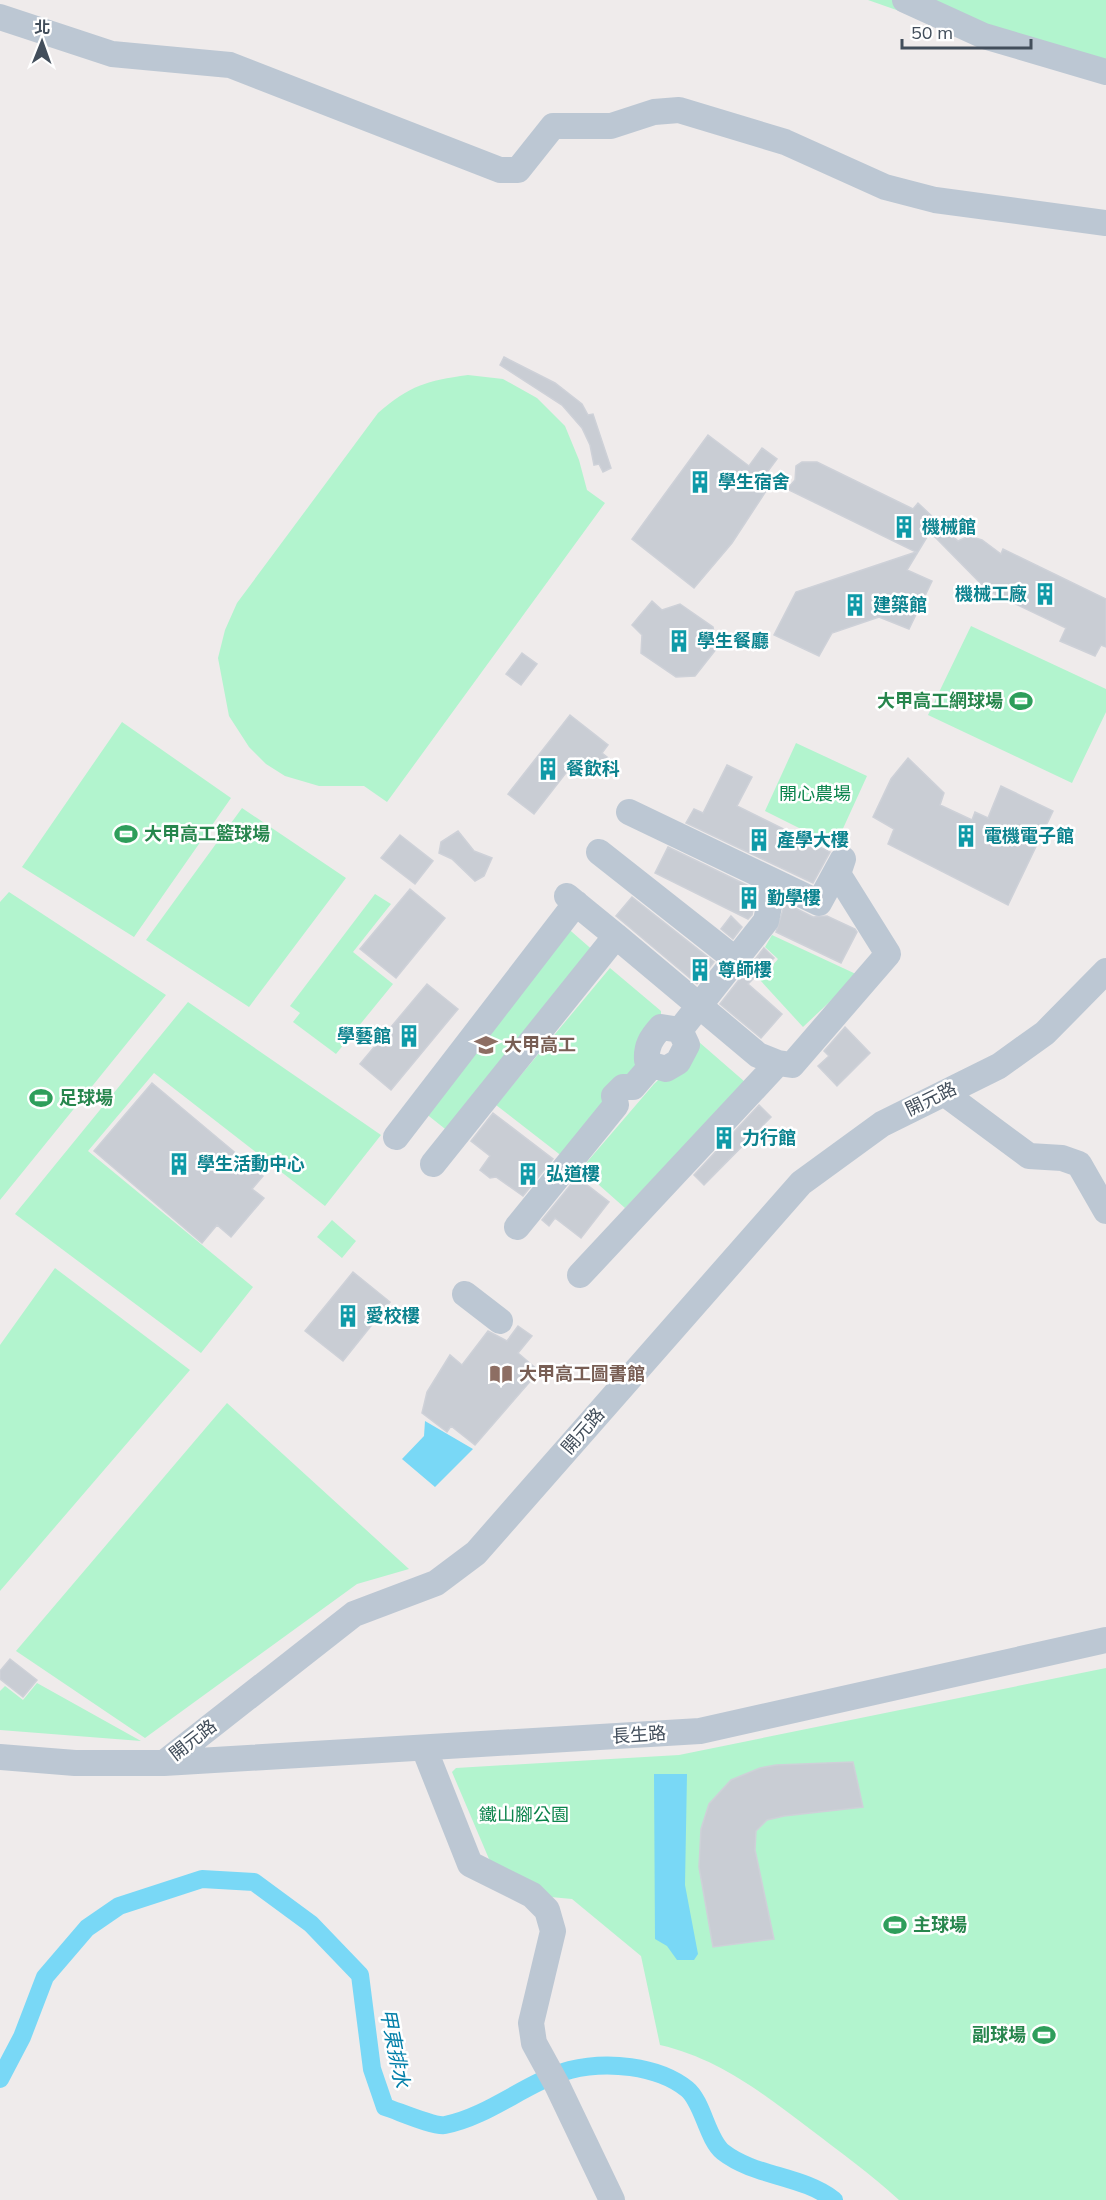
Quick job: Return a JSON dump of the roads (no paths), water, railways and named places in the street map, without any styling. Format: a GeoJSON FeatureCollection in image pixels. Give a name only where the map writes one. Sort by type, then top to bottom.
{"type":"FeatureCollection","features":[{"type":"Feature","properties":{"kind":"street"},"geometry":{"type":"LineString","coordinates":[[905,0],[984,36],[1106,72]]}},
{"type":"Feature","properties":{"kind":"street"},"geometry":{"type":"LineString","coordinates":[[0,17],[112,54],[230,65],[501,170],[518,170],[553,126],[611,126],[654,112],[679,110],[785,142],[885,187],[935,200],[1106,223]]}},
{"type":"Feature","properties":{"kind":"street"},"geometry":{"type":"LineString","coordinates":[[396,1137],[572,899],[758,1055],[778,1063],[792,1065],[888,954],[838,874],[843,859],[819,903],[629,812]]}},
{"type":"Feature","properties":{"kind":"street"},"geometry":{"type":"LineString","coordinates":[[599,852],[736,960]]}},
{"type":"Feature","properties":{"kind":"street"},"geometry":{"type":"LineString","coordinates":[[518,1227],[652,1065],[666,1069],[678,1062],[687,1045],[680,1030],[766,921],[774,882]]}},
{"type":"Feature","properties":{"kind":"street"},"geometry":{"type":"LineString","coordinates":[[433,1164],[616,936]]}},
{"type":"Feature","properties":{"kind":"street","name":"開元路"},"geometry":{"type":"LineString","coordinates":[[0,1757],[75,1763],[164,1763],[354,1614],[436,1583],[476,1553],[801,1183],[882,1124],[999,1066],[1045,1033],[1106,971]]}},
{"type":"Feature","properties":{"kind":"street"},"geometry":{"type":"LineString","coordinates":[[580,1275],[778,1063]]}},
{"type":"Feature","properties":{"kind":"street"},"geometry":{"type":"LineString","coordinates":[[944,1093],[1029,1156],[1062,1158],[1079,1164],[1106,1211]]}},
{"type":"Feature","properties":{"kind":"street"},"geometry":{"type":"LineString","coordinates":[[465,1294],[500,1321]]}},
{"type":"Feature","properties":{"kind":"street","name":"長生路"},"geometry":{"type":"LineString","coordinates":[[164,1763],[700,1731],[1106,1640]]}},
{"type":"Feature","properties":{"kind":"street"},"geometry":{"type":"LineString","coordinates":[[424,1748],[470,1864],[532,1895],[547,1910],[553,1931],[531,2023],[534,2043],[557,2085],[612,2200]]}},
{"type":"Feature","properties":{"kind":"water"},"geometry":{"type":"Polygon","coordinates":[[[425,1421],[473,1449],[435,1487],[402,1459],[424,1436],[425,1421]]]}},
{"type":"Feature","properties":{"kind":"water"},"geometry":{"type":"Polygon","coordinates":[[[654,1774],[687,1774],[685,1885],[698,1954],[694,1960],[677,1960],[667,1946],[655,1939],[654,1774]]]}},
{"type":"Feature","properties":{"kind":"waterway","name":"甲東排水"},"geometry":{"type":"LineString","coordinates":[[0,2079],[22,2037],[45,1977],[87,1928],[119,1906],[202,1879],[254,1882],[311,1924],[360,1975],[372,2069],[385,2107],[425,2121],[445,2125],[461,2121],[493,2107],[538,2082],[570,2070],[599,2066],[646,2070],[675,2081],[687,2089],[697,2102],[713,2138],[723,2152],[749,2167],[808,2185],[834,2200]]}},
{"type":"Feature","properties":{"kind":"place","name":"學生宿舍"},"geometry":{"type":"Point","coordinates":[700,482]}},
{"type":"Feature","properties":{"kind":"place","name":"機械館"},"geometry":{"type":"Point","coordinates":[904,527]}},
{"type":"Feature","properties":{"kind":"place","name":"機械工廠"},"geometry":{"type":"Point","coordinates":[1045,594]}},
{"type":"Feature","properties":{"kind":"place","name":"建築館"},"geometry":{"type":"Point","coordinates":[855,605]}},
{"type":"Feature","properties":{"kind":"place","name":"學生餐廳"},"geometry":{"type":"Point","coordinates":[679,641]}},
{"type":"Feature","properties":{"kind":"place","name":"大甲高工網球場"},"geometry":{"type":"Point","coordinates":[1021,701]}},
{"type":"Feature","properties":{"kind":"place","name":"餐飲科"},"geometry":{"type":"Point","coordinates":[548,769]}},
{"type":"Feature","properties":{"kind":"place","name":"大甲高工籃球場"},"geometry":{"type":"Point","coordinates":[126,834]}},
{"type":"Feature","properties":{"kind":"place","name":"電機電子館"},"geometry":{"type":"Point","coordinates":[966,836]}},
{"type":"Feature","properties":{"kind":"place","name":"產學大樓"},"geometry":{"type":"Point","coordinates":[759,840]}},
{"type":"Feature","properties":{"kind":"place","name":"勤學樓"},"geometry":{"type":"Point","coordinates":[749,898]}},
{"type":"Feature","properties":{"kind":"place","name":"尊師樓"},"geometry":{"type":"Point","coordinates":[700,970]}},
{"type":"Feature","properties":{"kind":"place","name":"學藝館"},"geometry":{"type":"Point","coordinates":[409,1036]}},
{"type":"Feature","properties":{"kind":"place","name":"大甲高工"},"geometry":{"type":"Point","coordinates":[486,1045]}},
{"type":"Feature","properties":{"kind":"place","name":"足球場"},"geometry":{"type":"Point","coordinates":[41,1098]}},
{"type":"Feature","properties":{"kind":"place","name":"力行館"},"geometry":{"type":"Point","coordinates":[724,1138]}},
{"type":"Feature","properties":{"kind":"place","name":"學生活動中心"},"geometry":{"type":"Point","coordinates":[179,1164]}},
{"type":"Feature","properties":{"kind":"place","name":"弘道樓"},"geometry":{"type":"Point","coordinates":[528,1174]}},
{"type":"Feature","properties":{"kind":"place","name":"愛校樓"},"geometry":{"type":"Point","coordinates":[348,1316]}},
{"type":"Feature","properties":{"kind":"place","name":"大甲高工圖書館"},"geometry":{"type":"Point","coordinates":[501,1374]}},
{"type":"Feature","properties":{"kind":"place","name":"主球場"},"geometry":{"type":"Point","coordinates":[895,1925]}},
{"type":"Feature","properties":{"kind":"place","name":"副球場"},"geometry":{"type":"Point","coordinates":[1044,2035]}},
{"type":"Feature","properties":{"kind":"park label","name":"開心農場"},"geometry":{"type":"Point","coordinates":[815,794]}},
{"type":"Feature","properties":{"kind":"park label","name":"鐵山腳公園"},"geometry":{"type":"Point","coordinates":[524,1815]}}]}
